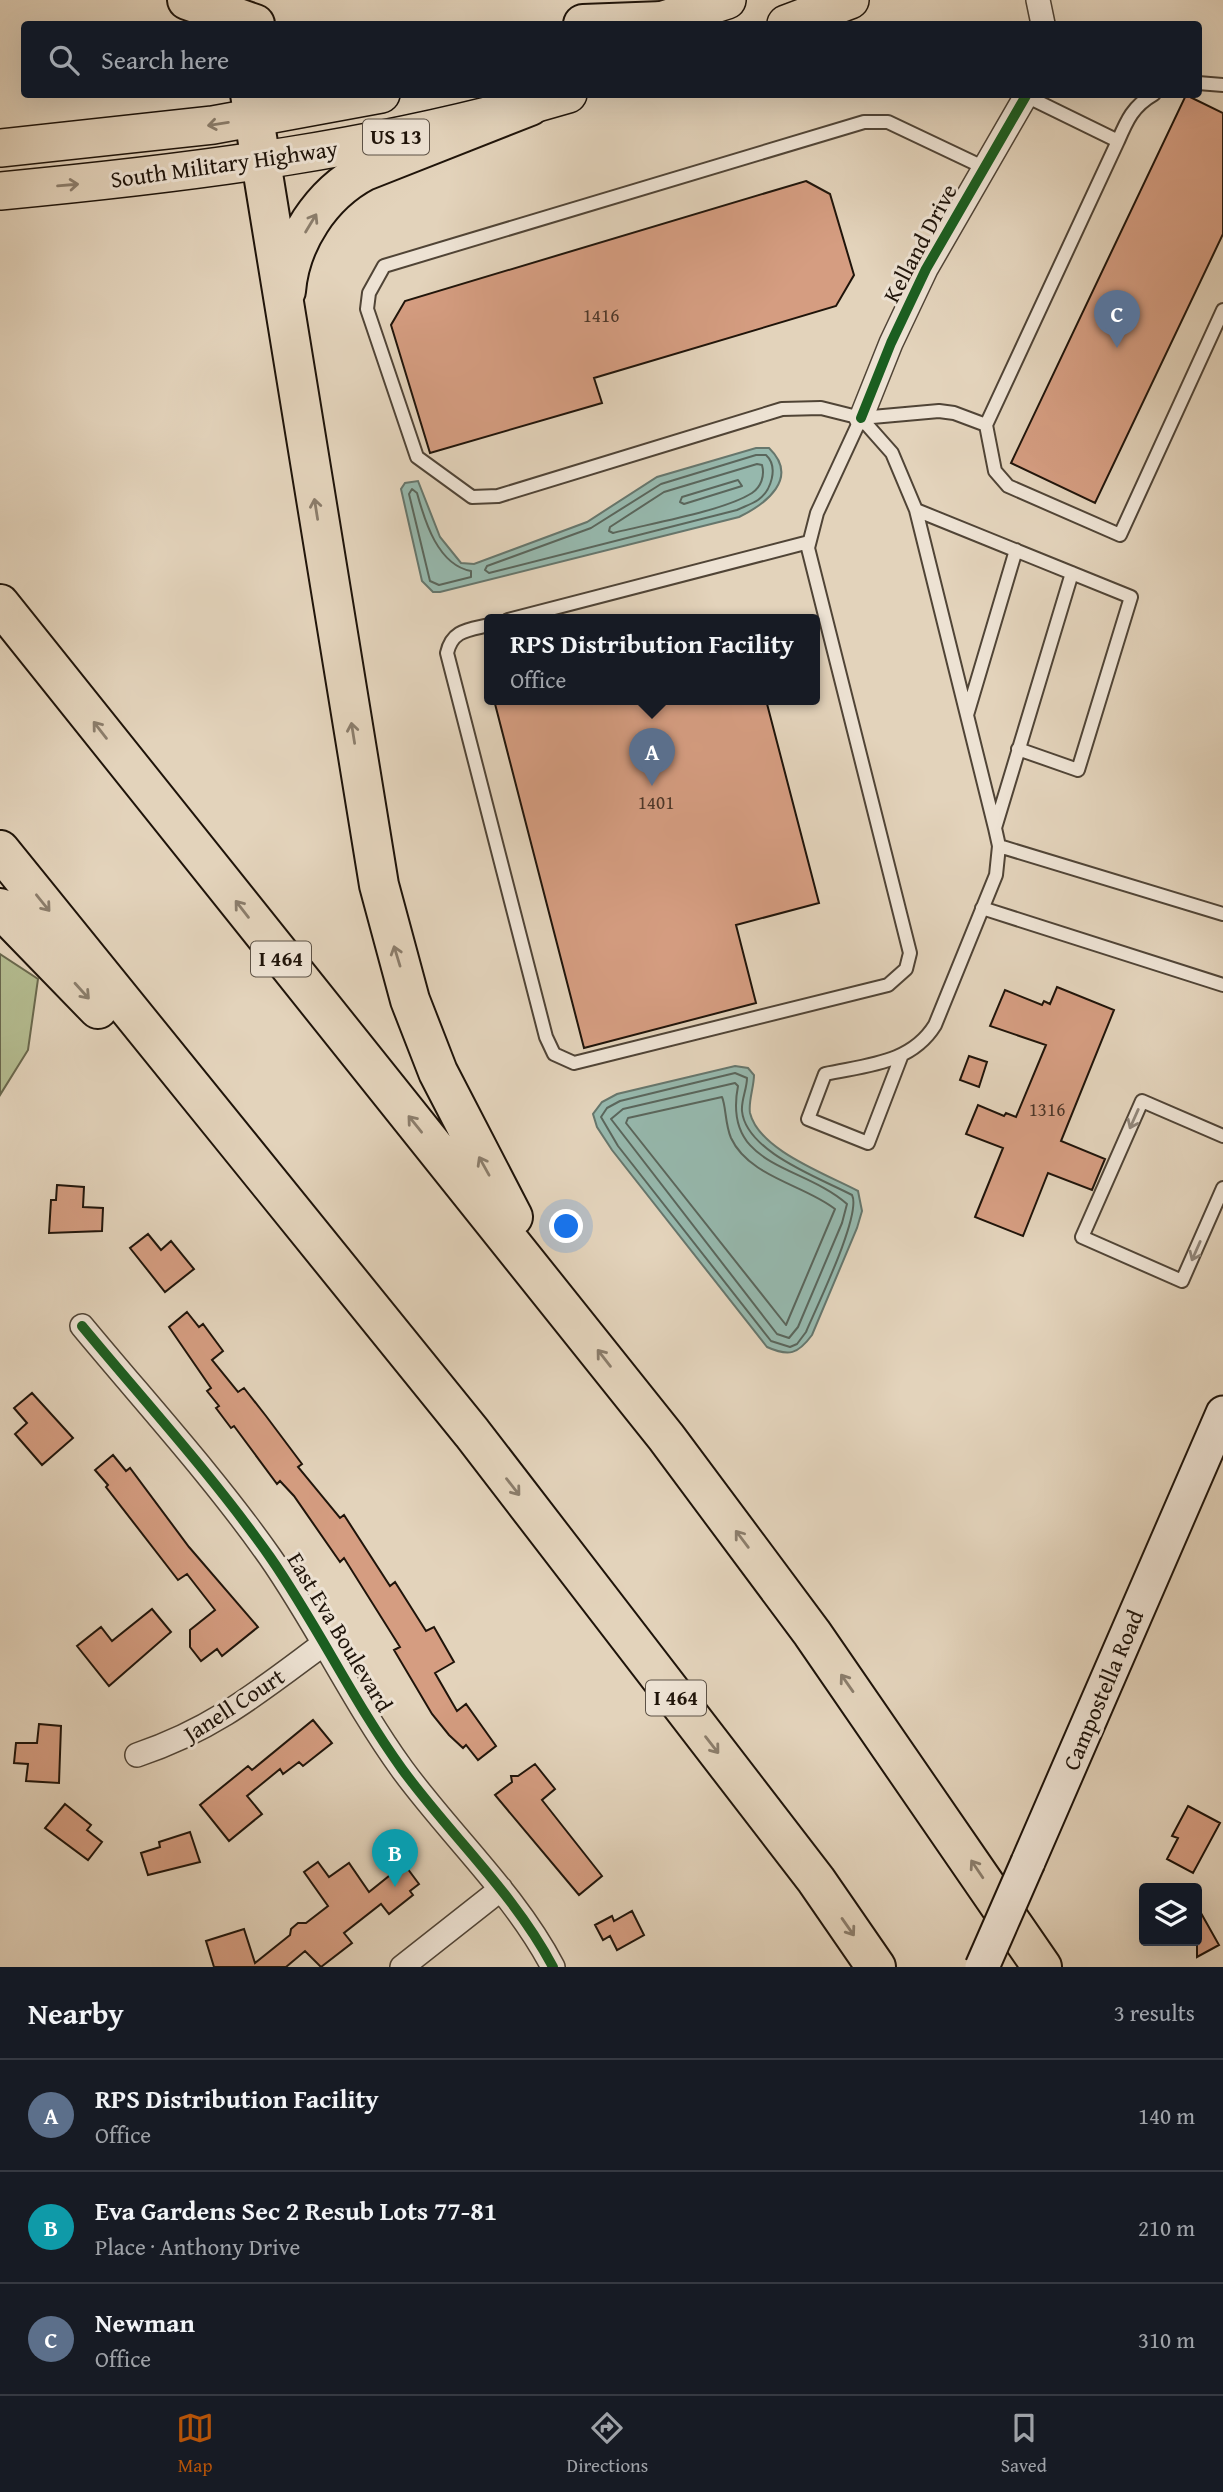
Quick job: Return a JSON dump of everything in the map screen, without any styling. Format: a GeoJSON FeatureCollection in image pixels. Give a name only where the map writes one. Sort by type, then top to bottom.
{"type":"FeatureCollection","features":[{"type":"Feature","properties":{"kind":"highway"},"geometry":{"type":"LineString","coordinates":[[180,0],[212,21]]}},
{"type":"Feature","properties":{"kind":"highway"},"geometry":{"type":"LineString","coordinates":[[187,0],[246,21]]}},
{"type":"Feature","properties":{"kind":"highway"},"geometry":{"type":"LineString","coordinates":[[252,106],[379,885],[393,947],[438,1072],[473,1146],[566,1310]]}},
{"type":"Feature","properties":{"kind":"highway"},"geometry":{"type":"LineString","coordinates":[[284,310],[287,277],[297,246],[313,217],[346,183],[365,171],[530,106]]}},
{"type":"Feature","properties":{"kind":"highway","name":"I 464"},"geometry":{"type":"LineString","coordinates":[[0,604],[666,1437],[812,1633],[1042,1967]]}},
{"type":"Feature","properties":{"kind":"highway","name":"I 464"},"geometry":{"type":"LineString","coordinates":[[0,850],[472,1433],[816,1880],[876,1967]]}},
{"type":"Feature","properties":{"kind":"highway"},"geometry":{"type":"LineString","coordinates":[[0,908],[113,1025],[472,1433]]}},
{"type":"Feature","properties":{"kind":"main road"},"geometry":{"type":"LineString","coordinates":[[663,21],[727,0]]}},
{"type":"Feature","properties":{"kind":"main road"},"geometry":{"type":"LineString","coordinates":[[794,21],[850,0]]}},
{"type":"Feature","properties":{"kind":"main road","name":"South Military Highway"},"geometry":{"type":"LineString","coordinates":[[0,148],[200,127],[252,106],[338,98]]}},
{"type":"Feature","properties":{"kind":"main road","name":"South Military Highway"},"geometry":{"type":"LineString","coordinates":[[0,191],[261,162],[391,138],[555,98]]}},
{"type":"Feature","properties":{"kind":"main road","name":"Campostella Road"},"geometry":{"type":"LineString","coordinates":[[982,1967],[1223,1413]]}},
{"type":"Feature","properties":{"kind":"street"},"geometry":{"type":"LineString","coordinates":[[1038,0],[1042,21]]}},
{"type":"Feature","properties":{"kind":"street","name":"Kelland Drive"},"geometry":{"type":"LineString","coordinates":[[861,418],[891,343],[926,270],[1024,98]]}},
{"type":"Feature","properties":{"kind":"street","name":"East Eva Boulevard"},"geometry":{"type":"LineString","coordinates":[[82,1326],[269,1556],[326,1642],[360,1708],[403,1771],[501,1889],[542,1945],[553,1967]]}},
{"type":"Feature","properties":{"kind":"street","name":"Janell Court"},"geometry":{"type":"LineString","coordinates":[[137,1755],[179,1741],[222,1718],[326,1642]]}},
{"type":"Feature","properties":{"kind":"street"},"geometry":{"type":"LineString","coordinates":[[402,1967],[501,1889]]}},
{"type":"Feature","properties":{"kind":"lane"},"geometry":{"type":"LineString","coordinates":[[1202,83],[1223,85]]}},
{"type":"Feature","properties":{"kind":"lane"},"geometry":{"type":"LineString","coordinates":[[1032,98],[1118,141]]}},
{"type":"Feature","properties":{"kind":"lane"},"geometry":{"type":"LineString","coordinates":[[1147,98],[1129,114],[986,425],[995,471],[1008,486],[1120,535],[1223,310]]}},
{"type":"Feature","properties":{"kind":"lane"},"geometry":{"type":"LineString","coordinates":[[985,168],[888,122],[864,122],[399,260],[384,266],[369,293],[367,309],[417,457],[472,497],[498,496],[782,409],[821,408],[861,418],[939,411],[986,425]]}},
{"type":"Feature","properties":{"kind":"lane"},"geometry":{"type":"LineString","coordinates":[[861,418],[892,453],[916,510],[999,846],[996,875],[935,1025],[925,1041],[901,1057],[825,1074],[808,1119],[868,1143],[901,1057]]}},
{"type":"Feature","properties":{"kind":"lane"},"geometry":{"type":"LineString","coordinates":[[484,626],[457,633],[450,640],[447,653],[546,1037],[554,1054],[574,1063],[888,985],[906,970],[910,953],[809,542],[817,513],[861,418]]}},
{"type":"Feature","properties":{"kind":"lane"},"geometry":{"type":"LineString","coordinates":[[916,510],[1131,597],[1078,770],[1018,749]]}},
{"type":"Feature","properties":{"kind":"lane"},"geometry":{"type":"LineString","coordinates":[[531,614],[809,542]]}},
{"type":"Feature","properties":{"kind":"lane"},"geometry":{"type":"LineString","coordinates":[[967,716],[1016,550]]}},
{"type":"Feature","properties":{"kind":"lane"},"geometry":{"type":"LineString","coordinates":[[995,828],[1072,573]]}},
{"type":"Feature","properties":{"kind":"lane"},"geometry":{"type":"LineString","coordinates":[[999,846],[1223,914]]}},
{"type":"Feature","properties":{"kind":"lane"},"geometry":{"type":"LineString","coordinates":[[982,908],[1223,985]]}},
{"type":"Feature","properties":{"kind":"lane"},"geometry":{"type":"LineString","coordinates":[[1223,1136],[1142,1101],[1083,1237],[1182,1281],[1223,1188]]}},
{"type":"Feature","properties":{"kind":"green space"},"geometry":{"type":"Polygon","coordinates":[[[0,954],[38,979],[28,1050],[0,1095],[0,954]]]}},
{"type":"Feature","properties":{"kind":"water"},"geometry":{"type":"Polygon","coordinates":[[[756,448],[769,448],[778,459],[780,480],[769,497],[739,517],[440,592],[433,592],[422,581],[401,489],[405,483],[418,481],[440,537],[461,563],[474,564],[587,522],[657,477],[756,448]]]}},
{"type":"Feature","properties":{"kind":"water"},"geometry":{"type":"Polygon","coordinates":[[[735,1066],[748,1068],[754,1075],[750,1113],[766,1138],[795,1160],[858,1191],[862,1211],[812,1335],[797,1350],[787,1353],[767,1347],[612,1150],[597,1127],[593,1114],[602,1102],[617,1094],[735,1066]]]}},
{"type":"Feature","properties":{"kind":"building"},"geometry":{"type":"Polygon","coordinates":[[[1185,98],[1192,98],[1223,113],[1223,234],[1095,503],[1011,463],[1185,98]]]}},
{"type":"Feature","properties":{"kind":"building"},"geometry":{"type":"Polygon","coordinates":[[[806,181],[830,194],[854,275],[836,306],[594,378],[602,403],[430,453],[391,325],[405,301],[806,181]]]}},
{"type":"Feature","properties":{"kind":"building"},"geometry":{"type":"Polygon","coordinates":[[[495,705],[767,705],[819,903],[736,925],[756,1003],[584,1048],[495,705]]]}},
{"type":"Feature","properties":{"kind":"building"},"geometry":{"type":"Polygon","coordinates":[[[1057,987],[1114,1010],[1061,1141],[1105,1159],[1092,1190],[1048,1173],[1023,1236],[975,1217],[1003,1148],[966,1134],[978,1105],[1004,1116],[1006,1113],[1016,1117],[1046,1045],[990,1026],[1005,990],[1042,1005],[1044,1001],[1050,1004],[1057,987]]]}},
{"type":"Feature","properties":{"kind":"building"},"geometry":{"type":"Polygon","coordinates":[[[969,1056],[987,1062],[979,1087],[960,1080],[969,1056]]]}},
{"type":"Feature","properties":{"kind":"building"},"geometry":{"type":"Polygon","coordinates":[[[57,1185],[84,1187],[83,1207],[103,1208],[102,1231],[49,1233],[51,1200],[56,1200],[57,1185]]]}},
{"type":"Feature","properties":{"kind":"building"},"geometry":{"type":"Polygon","coordinates":[[[148,1234],[161,1250],[171,1241],[194,1269],[165,1292],[130,1248],[148,1234]]]}},
{"type":"Feature","properties":{"kind":"building"},"geometry":{"type":"Polygon","coordinates":[[[187,1312],[199,1327],[203,1324],[223,1351],[212,1360],[238,1392],[244,1388],[302,1464],[298,1467],[340,1518],[344,1515],[390,1586],[395,1582],[426,1631],[434,1627],[454,1662],[435,1673],[457,1711],[466,1704],[496,1746],[478,1760],[466,1745],[463,1748],[449,1735],[432,1714],[394,1650],[400,1647],[344,1558],[340,1562],[294,1496],[280,1481],[277,1484],[234,1426],[231,1428],[216,1408],[219,1406],[207,1391],[211,1388],[169,1327],[187,1312]]]}},
{"type":"Feature","properties":{"kind":"building"},"geometry":{"type":"Polygon","coordinates":[[[32,1393],[73,1438],[42,1465],[15,1434],[27,1423],[14,1408],[32,1393]]]}},
{"type":"Feature","properties":{"kind":"building"},"geometry":{"type":"Polygon","coordinates":[[[113,1455],[126,1471],[130,1468],[189,1547],[258,1627],[222,1656],[217,1649],[201,1661],[190,1647],[190,1630],[215,1610],[187,1574],[178,1580],[106,1487],[108,1485],[95,1470],[113,1455]]]}},
{"type":"Feature","properties":{"kind":"building"},"geometry":{"type":"Polygon","coordinates":[[[152,1609],[171,1632],[109,1686],[77,1646],[101,1627],[112,1641],[152,1609]]]}},
{"type":"Feature","properties":{"kind":"building"},"geometry":{"type":"Polygon","coordinates":[[[313,1720],[332,1743],[303,1766],[299,1762],[283,1774],[280,1769],[247,1796],[262,1814],[229,1841],[200,1805],[248,1766],[252,1770],[313,1720]]]}},
{"type":"Feature","properties":{"kind":"building"},"geometry":{"type":"Polygon","coordinates":[[[39,1724],[61,1726],[59,1783],[26,1781],[28,1764],[14,1763],[16,1743],[37,1743],[39,1724]]]}},
{"type":"Feature","properties":{"kind":"building"},"geometry":{"type":"Polygon","coordinates":[[[535,1764],[555,1789],[542,1800],[602,1876],[579,1895],[495,1795],[512,1782],[511,1776],[518,1776],[535,1764]]]}},
{"type":"Feature","properties":{"kind":"building"},"geometry":{"type":"Polygon","coordinates":[[[65,1804],[91,1825],[87,1830],[102,1842],[88,1860],[45,1828],[65,1804]]]}},
{"type":"Feature","properties":{"kind":"building"},"geometry":{"type":"Polygon","coordinates":[[[1188,1806],[1220,1823],[1193,1873],[1167,1859],[1178,1838],[1172,1836],[1188,1806]]]}},
{"type":"Feature","properties":{"kind":"building"},"geometry":{"type":"Polygon","coordinates":[[[190,1832],[200,1862],[148,1875],[141,1853],[160,1847],[159,1842],[190,1832]]]}},
{"type":"Feature","properties":{"kind":"building"},"geometry":{"type":"Polygon","coordinates":[[[318,1862],[329,1877],[349,1863],[369,1892],[404,1864],[419,1884],[410,1891],[413,1895],[389,1914],[381,1904],[344,1933],[352,1943],[321,1967],[305,1951],[286,1967],[214,1967],[206,1941],[244,1929],[255,1963],[290,1935],[291,1929],[298,1923],[306,1923],[328,1906],[304,1872],[318,1862]]]}},
{"type":"Feature","properties":{"kind":"building"},"geometry":{"type":"Polygon","coordinates":[[[632,1911],[644,1935],[617,1950],[610,1936],[603,1940],[595,1925],[612,1916],[614,1921],[632,1911]]]}},
{"type":"Feature","properties":{"kind":"building"},"geometry":{"type":"Polygon","coordinates":[[[1202,1915],[1219,1945],[1197,1957],[1197,1946],[1202,1946],[1202,1915]]]}},
{"type":"Feature","properties":{"kind":"cycle path"},"geometry":{"type":"LineString","coordinates":[[861,418],[891,343],[926,269],[1025,98]]}},
{"type":"Feature","properties":{"kind":"cycle path"},"geometry":{"type":"LineString","coordinates":[[82,1326],[202,1468],[248,1527],[287,1583],[367,1717],[402,1769],[501,1889],[553,1967]]}},
{"type":"Feature","properties":{"kind":"place","name":"Newman"},"geometry":{"type":"Point","coordinates":[1117,348]}},
{"type":"Feature","properties":{"kind":"place","name":"RPS Distribution Facility"},"geometry":{"type":"Point","coordinates":[652,786]}},
{"type":"Feature","properties":{"kind":"place","name":"Eva Gardens Sec 2 Resub Lots 77-81"},"geometry":{"type":"Point","coordinates":[395,1887]}}]}
